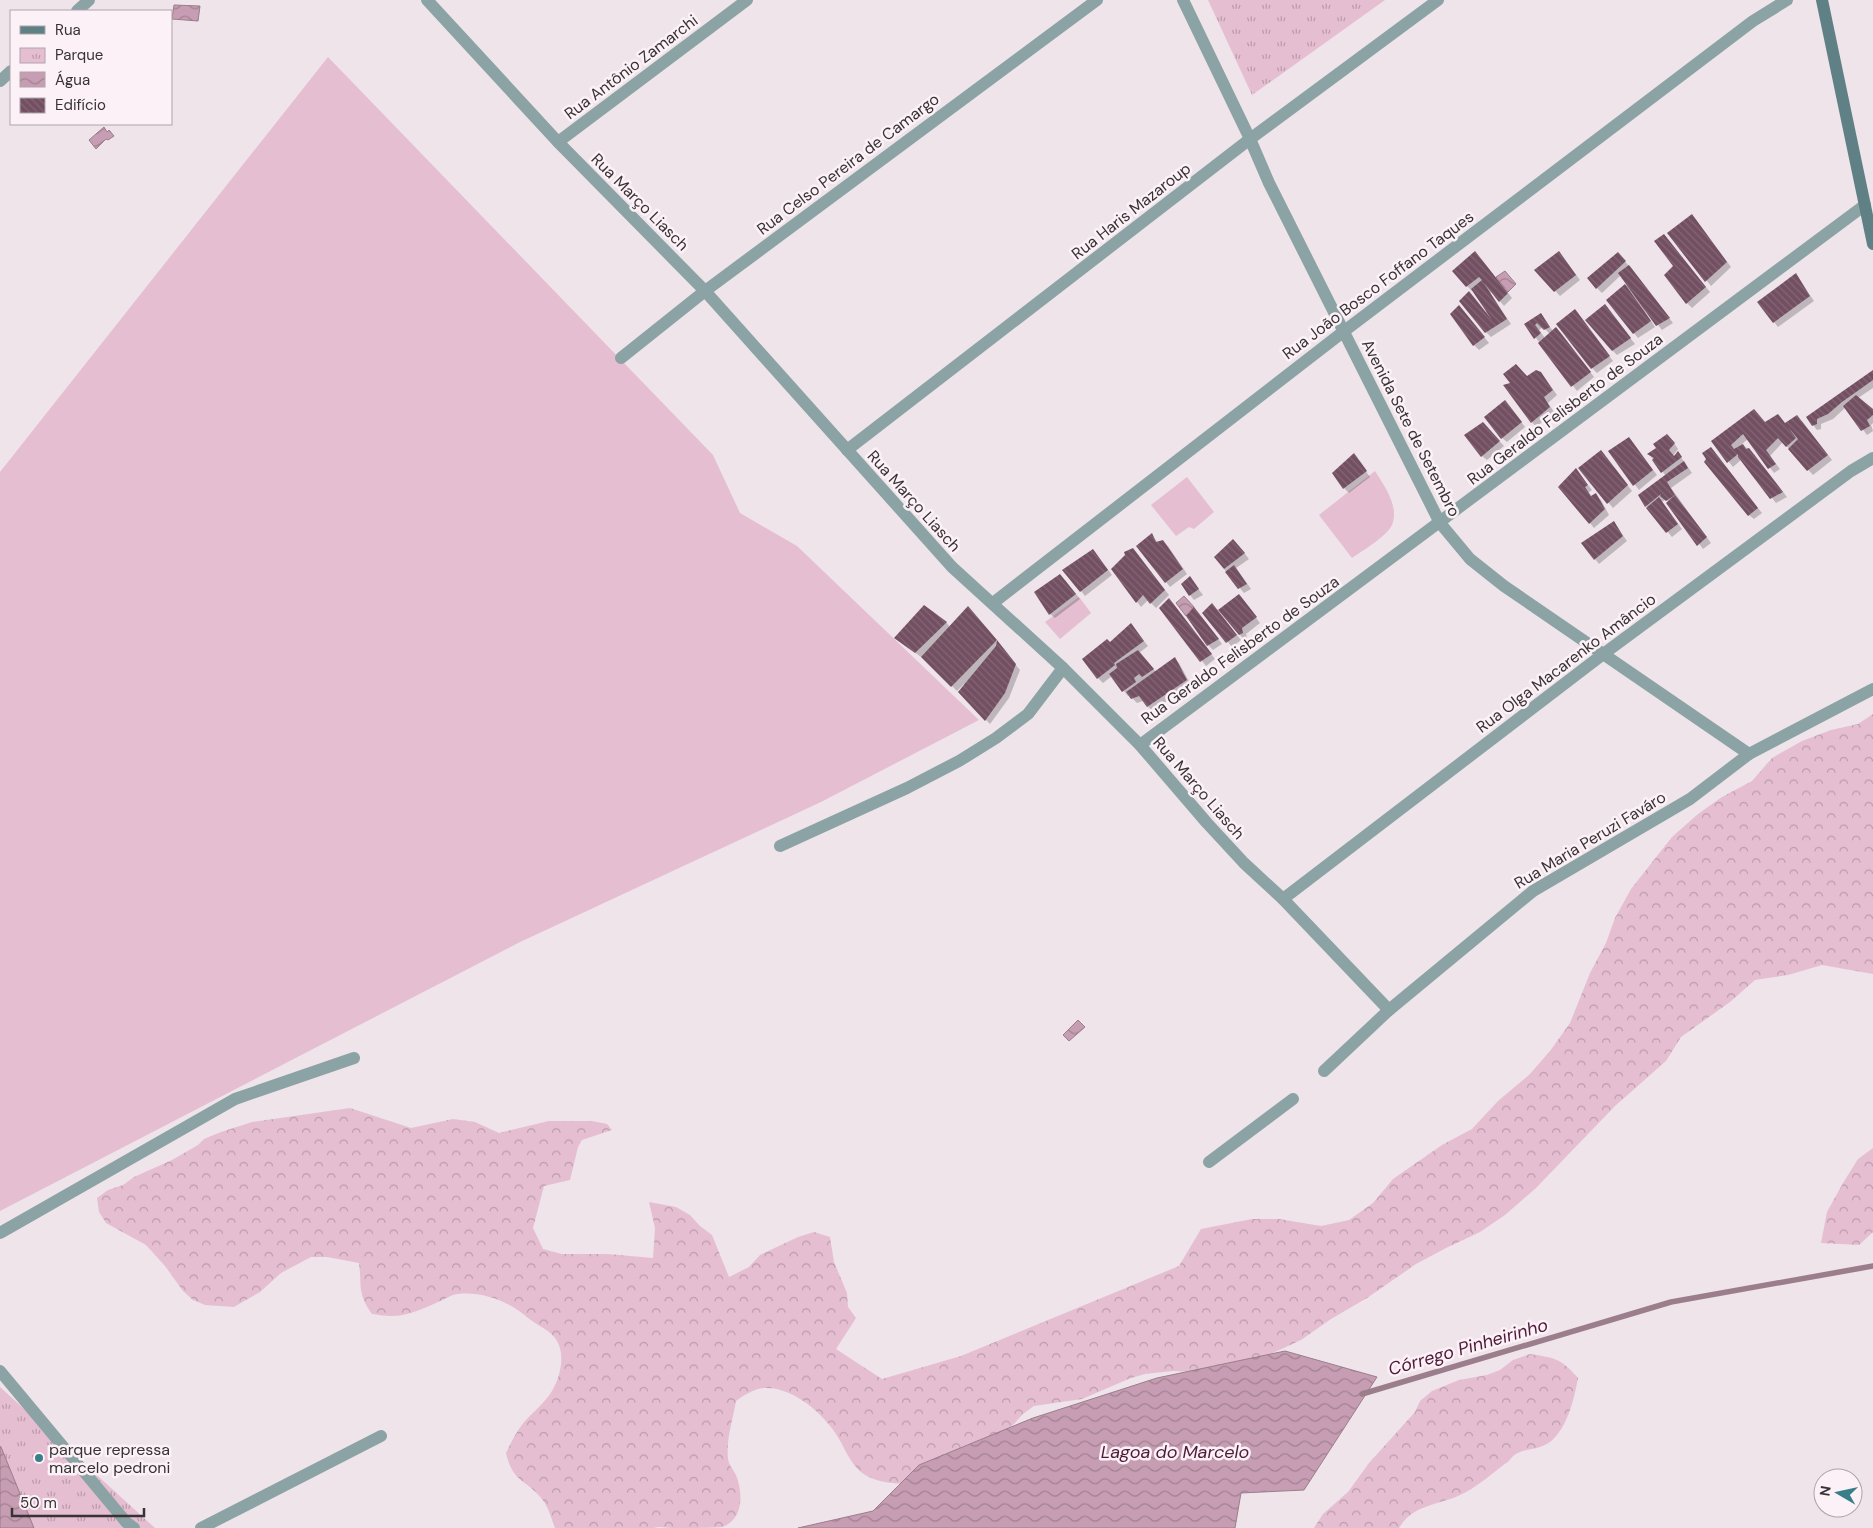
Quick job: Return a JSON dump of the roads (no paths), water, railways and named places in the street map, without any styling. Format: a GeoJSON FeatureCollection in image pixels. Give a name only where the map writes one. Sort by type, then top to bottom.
{"type":"FeatureCollection","features":[{"type":"Feature","properties":{"kind":"street"},"geometry":{"type":"LineString","coordinates":[[78,10],[89,0]]}},
{"type":"Feature","properties":{"kind":"street","name":"Rua Março Liasch"},"geometry":{"type":"LineString","coordinates":[[427,0],[558,142],[705,291],[952,567],[1063,668],[1140,745],[1207,824],[1283,899],[1390,1010]]}},
{"type":"Feature","properties":{"kind":"street","name":"Rua Antônio Zamarchi"},"geometry":{"type":"LineString","coordinates":[[558,142],[747,0]]}},
{"type":"Feature","properties":{"kind":"street","name":"Rua Celso Pereira de Camargo"},"geometry":{"type":"LineString","coordinates":[[621,358],[705,291],[1097,0]]}},
{"type":"Feature","properties":{"kind":"street","name":"Avenida Sete de Setembro"},"geometry":{"type":"LineString","coordinates":[[1183,0],[1269,183],[1440,523],[1470,559],[1504,586],[1749,754]]}},
{"type":"Feature","properties":{"kind":"street","name":"Rua Haris Mazaroup"},"geometry":{"type":"LineString","coordinates":[[847,450],[1250,140],[1438,0]]}},
{"type":"Feature","properties":{"kind":"street","name":"Rua João Bosco Foffano Taques"},"geometry":{"type":"LineString","coordinates":[[993,603],[1343,332],[1753,21],[1787,0]]}},
{"type":"Feature","properties":{"kind":"street"},"geometry":{"type":"LineString","coordinates":[[1822,0],[1873,244]]}},
{"type":"Feature","properties":{"kind":"street"},"geometry":{"type":"LineString","coordinates":[[0,81],[10,71]]}},
{"type":"Feature","properties":{"kind":"street","name":"Rua Geraldo Felisberto de Souza"},"geometry":{"type":"LineString","coordinates":[[1140,745],[1865,205]]}},
{"type":"Feature","properties":{"kind":"street","name":"Rua Olga Macarenko Amâncio"},"geometry":{"type":"LineString","coordinates":[[1283,899],[1602,655],[1851,471],[1873,458]]}},
{"type":"Feature","properties":{"kind":"street"},"geometry":{"type":"LineString","coordinates":[[780,846],[907,788],[959,761],[996,738],[1028,714],[1063,668]]}},
{"type":"Feature","properties":{"kind":"street","name":"Rua Maria Peruzi Faváro"},"geometry":{"type":"LineString","coordinates":[[1324,1071],[1390,1010],[1533,891],[1690,799],[1749,754],[1873,689]]}},
{"type":"Feature","properties":{"kind":"street"},"geometry":{"type":"LineString","coordinates":[[0,1232],[235,1099],[354,1058]]}},
{"type":"Feature","properties":{"kind":"street"},"geometry":{"type":"LineString","coordinates":[[1209,1162],[1293,1099]]}},
{"type":"Feature","properties":{"kind":"street"},"geometry":{"type":"LineString","coordinates":[[0,1371],[126,1522],[134,1528]]}},
{"type":"Feature","properties":{"kind":"street"},"geometry":{"type":"LineString","coordinates":[[201,1528],[381,1436]]}},
{"type":"Feature","properties":{"kind":"water"},"geometry":{"type":"Polygon","coordinates":[[[174,5],[200,6],[198,21],[172,19],[174,5]]]}},
{"type":"Feature","properties":{"kind":"water"},"geometry":{"type":"Polygon","coordinates":[[[104,127],[107,132],[109,130],[114,136],[108,140],[106,139],[96,149],[89,140],[104,127]]]}},
{"type":"Feature","properties":{"kind":"water"},"geometry":{"type":"Polygon","coordinates":[[[1505,271],[1516,284],[1508,292],[1496,277],[1505,271]]]}},
{"type":"Feature","properties":{"kind":"water"},"geometry":{"type":"Polygon","coordinates":[[[1184,596],[1194,607],[1186,616],[1176,603],[1184,596]]]}},
{"type":"Feature","properties":{"kind":"water"},"geometry":{"type":"Polygon","coordinates":[[[1078,1020],[1085,1027],[1069,1041],[1063,1035],[1078,1020]]]}},
{"type":"Feature","properties":{"kind":"water","name":"Lagoa do Marcelo"},"geometry":{"type":"Polygon","coordinates":[[[1285,1351],[1377,1377],[1304,1490],[1241,1493],[1235,1528],[798,1528],[873,1511],[919,1465],[1033,1418],[1157,1378],[1285,1351]]]}},
{"type":"Feature","properties":{"kind":"water"},"geometry":{"type":"Polygon","coordinates":[[[1,1447],[34,1528],[0,1528],[1,1447]]]}},
{"type":"Feature","properties":{"kind":"waterway","name":"Córrego Pinheirinho"},"geometry":{"type":"LineString","coordinates":[[1362,1394],[1671,1302],[1873,1266]]}},
{"type":"Feature","properties":{"kind":"place","name":"parque repressa marcelo pedroni"},"geometry":{"type":"Point","coordinates":[39,1458]}}]}
